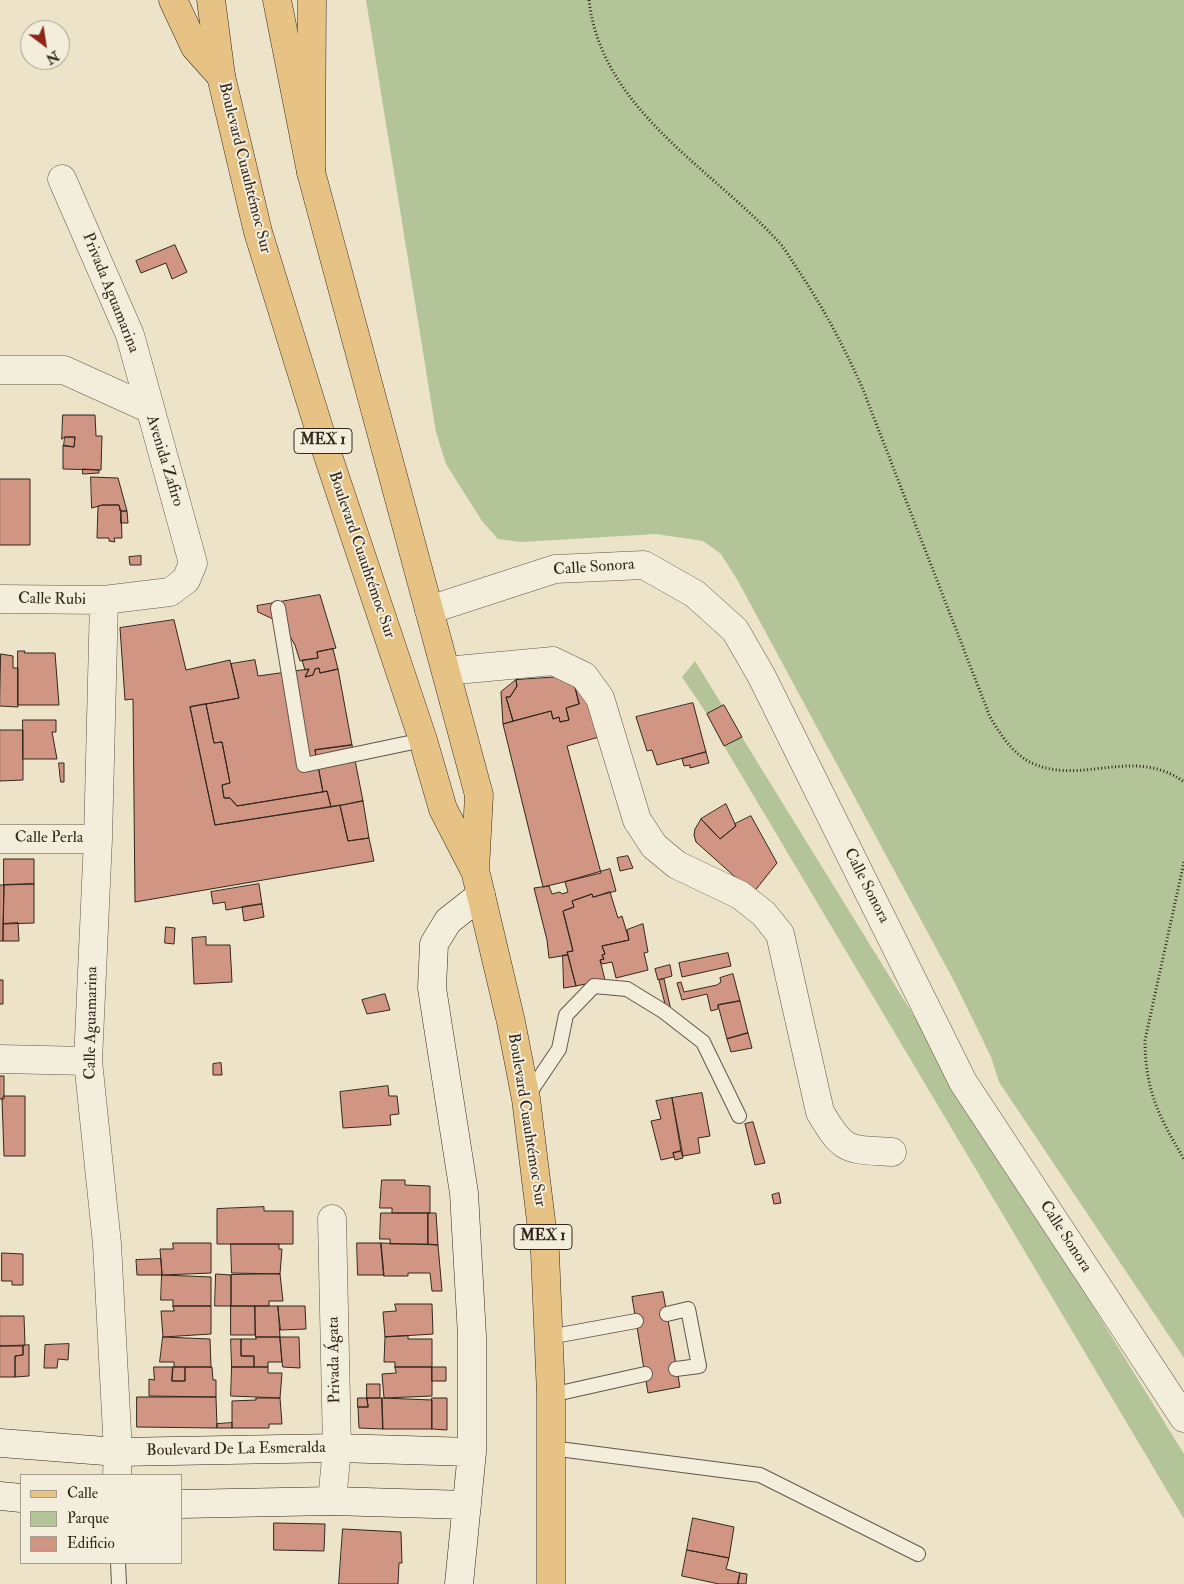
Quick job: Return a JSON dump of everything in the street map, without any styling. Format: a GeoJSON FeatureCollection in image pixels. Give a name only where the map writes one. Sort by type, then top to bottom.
{"type":"FeatureCollection","features":[{"type":"Feature","properties":{"kind":"main road"},"geometry":{"type":"LineString","coordinates":[[173,0],[195,47],[222,76]]}},
{"type":"Feature","properties":{"kind":"main road","name":"Boulevard Cuauhtémoc Sur"},"geometry":{"type":"LineString","coordinates":[[211,0],[222,76],[258,232],[321,435],[423,740],[443,809],[478,882],[511,1022],[526,1099],[545,1253],[551,1395],[551,1584]]}},
{"type":"Feature","properties":{"kind":"main road","name":"Boulevard Cuauhtémoc Sur"},"geometry":{"type":"LineString","coordinates":[[277,0],[311,172],[479,795],[478,882]]}},
{"type":"Feature","properties":{"kind":"main road"},"geometry":{"type":"LineString","coordinates":[[311,172],[312,0]]}},
{"type":"Feature","properties":{"kind":"street","name":"Privada Aguamarina"},"geometry":{"type":"LineString","coordinates":[[62,179],[130,335],[150,409]]}},
{"type":"Feature","properties":{"kind":"street","name":"Avenida Zafiro"},"geometry":{"type":"LineString","coordinates":[[0,370],[64,370],[150,409],[193,562],[186,580],[170,592],[104,600]]}},
{"type":"Feature","properties":{"kind":"street","name":"Calle Sonora"},"geometry":{"type":"LineString","coordinates":[[429,610],[555,569],[644,565],[696,594],[735,630],[761,675],[963,1082],[1184,1418]]}},
{"type":"Feature","properties":{"kind":"street","name":"Calle Rubi"},"geometry":{"type":"LineString","coordinates":[[0,599],[104,600]]}},
{"type":"Feature","properties":{"kind":"street","name":"Calle Aguamarina"},"geometry":{"type":"LineString","coordinates":[[104,600],[98,839],[88,1061],[107,1244],[117,1464]]}},
{"type":"Feature","properties":{"kind":"street"},"geometry":{"type":"LineString","coordinates":[[446,672],[552,660],[584,676],[600,698],[637,820],[654,846],[677,865],[740,895],[764,914],[780,934],[820,1112],[834,1137],[850,1149],[892,1152]]}},
{"type":"Feature","properties":{"kind":"street","name":"Calle Perla"},"geometry":{"type":"LineString","coordinates":[[0,839],[98,839]]}},
{"type":"Feature","properties":{"kind":"street"},"geometry":{"type":"LineString","coordinates":[[459,1584],[472,1452],[472,1336],[464,1193],[433,979],[434,944],[448,921],[478,882]]}},
{"type":"Feature","properties":{"kind":"street"},"geometry":{"type":"LineString","coordinates":[[0,1059],[88,1061]]}},
{"type":"Feature","properties":{"kind":"street","name":"Privada Ágata"},"geometry":{"type":"LineString","coordinates":[[332,1219],[338,1448],[332,1501]]}},
{"type":"Feature","properties":{"kind":"street","name":"Boulevard De La Esmeralda"},"geometry":{"type":"LineString","coordinates":[[0,1443],[117,1464],[338,1448],[472,1452]]}},
{"type":"Feature","properties":{"kind":"street"},"geometry":{"type":"LineString","coordinates":[[0,1496],[20,1498]]}},
{"type":"Feature","properties":{"kind":"street"},"geometry":{"type":"LineString","coordinates":[[182,1504],[332,1501],[466,1505]]}},
{"type":"Feature","properties":{"kind":"lane"},"geometry":{"type":"LineString","coordinates":[[278,608],[304,764],[423,740]]}},
{"type":"Feature","properties":{"kind":"lane"},"geometry":{"type":"LineString","coordinates":[[526,1099],[559,1049],[566,1015],[594,986],[627,989],[663,1011],[703,1042],[739,1116]]}},
{"type":"Feature","properties":{"kind":"lane"},"geometry":{"type":"LineString","coordinates":[[667,1314],[688,1309],[699,1366],[676,1369]]}},
{"type":"Feature","properties":{"kind":"lane"},"geometry":{"type":"LineString","coordinates":[[549,1337],[636,1321]]}},
{"type":"Feature","properties":{"kind":"lane"},"geometry":{"type":"LineString","coordinates":[[551,1395],[645,1374]]}},
{"type":"Feature","properties":{"kind":"lane"},"geometry":{"type":"LineString","coordinates":[[551,1448],[760,1475],[918,1554]]}},
{"type":"Feature","properties":{"kind":"lane"},"geometry":{"type":"LineString","coordinates":[[118,1564],[119,1584]]}},
{"type":"Feature","properties":{"kind":"path"},"geometry":{"type":"LineString","coordinates":[[589,0],[592,25],[609,66],[630,99],[657,128],[744,207],[778,241],[808,285],[839,337],[865,396],[990,717],[1002,738],[1034,764],[1056,770],[1147,765],[1171,773],[1184,782]]}},
{"type":"Feature","properties":{"kind":"path"},"geometry":{"type":"LineString","coordinates":[[1184,862],[1145,1040],[1145,1067],[1154,1102],[1163,1124],[1184,1160]]}},
{"type":"Feature","properties":{"kind":"green space"},"geometry":{"type":"Polygon","coordinates":[[[366,0],[1184,0],[1184,1358],[999,1082],[991,1057],[955,983],[738,581],[721,554],[703,541],[656,534],[521,542],[498,539],[482,521],[446,464],[436,432],[366,0]]]}},
{"type":"Feature","properties":{"kind":"green space"},"geometry":{"type":"Polygon","coordinates":[[[695,661],[1184,1454],[1184,1519],[724,746],[707,714],[682,677],[695,661]]]}},
{"type":"Feature","properties":{"kind":"building"},"geometry":{"type":"Polygon","coordinates":[[[175,245],[187,272],[172,279],[166,263],[141,273],[136,261],[175,245]]]}},
{"type":"Feature","properties":{"kind":"building"},"geometry":{"type":"Polygon","coordinates":[[[63,415],[95,415],[96,436],[102,436],[101,470],[63,469],[63,445],[74,447],[75,437],[65,437],[62,439],[63,415]]]}},
{"type":"Feature","properties":{"kind":"building"},"geometry":{"type":"Polygon","coordinates":[[[65,437],[75,437],[74,447],[64,446],[65,437]]]}},
{"type":"Feature","properties":{"kind":"building"},"geometry":{"type":"Polygon","coordinates":[[[83,469],[99,470],[99,473],[83,474],[83,469]]]}},
{"type":"Feature","properties":{"kind":"building"},"geometry":{"type":"Polygon","coordinates":[[[91,477],[118,478],[127,511],[120,511],[119,505],[102,505],[92,508],[91,477]]]}},
{"type":"Feature","properties":{"kind":"building"},"geometry":{"type":"Polygon","coordinates":[[[0,479],[30,479],[30,545],[0,545],[0,479]]]}},
{"type":"Feature","properties":{"kind":"building"},"geometry":{"type":"Polygon","coordinates":[[[102,505],[119,505],[122,538],[114,538],[115,542],[109,541],[109,538],[97,538],[98,507],[102,505]]]}},
{"type":"Feature","properties":{"kind":"building"},"geometry":{"type":"Polygon","coordinates":[[[121,511],[127,511],[128,523],[121,523],[121,511]]]}},
{"type":"Feature","properties":{"kind":"building"},"geometry":{"type":"Polygon","coordinates":[[[141,556],[141,565],[130,565],[129,557],[141,556]]]}},
{"type":"Feature","properties":{"kind":"building"},"geometry":{"type":"Polygon","coordinates":[[[320,595],[336,648],[317,652],[318,658],[300,661],[295,645],[288,633],[275,620],[258,612],[257,606],[320,595]]]}},
{"type":"Feature","properties":{"kind":"building"},"geometry":{"type":"Polygon","coordinates":[[[174,620],[186,670],[230,660],[239,698],[190,707],[215,825],[340,805],[348,841],[369,838],[374,861],[135,902],[133,699],[125,700],[120,628],[174,620]]]}},
{"type":"Feature","properties":{"kind":"building"},"geometry":{"type":"Polygon","coordinates":[[[333,649],[338,669],[320,673],[319,668],[315,669],[313,675],[305,677],[309,669],[305,670],[302,660],[318,658],[317,652],[333,649]]]}},
{"type":"Feature","properties":{"kind":"building"},"geometry":{"type":"Polygon","coordinates":[[[18,651],[25,651],[24,653],[55,653],[59,705],[18,705],[18,651]]]}},
{"type":"Feature","properties":{"kind":"building"},"geometry":{"type":"Polygon","coordinates":[[[1,654],[13,656],[13,668],[18,668],[18,707],[0,706],[1,654]]]}},
{"type":"Feature","properties":{"kind":"building"},"geometry":{"type":"Polygon","coordinates":[[[255,660],[258,676],[309,669],[305,677],[313,675],[315,669],[319,668],[320,673],[338,669],[352,745],[315,750],[323,792],[237,806],[230,798],[224,798],[222,785],[230,783],[222,742],[214,743],[206,704],[239,698],[231,664],[255,660]]]}},
{"type":"Feature","properties":{"kind":"building"},"geometry":{"type":"Polygon","coordinates":[[[558,677],[575,687],[579,704],[566,708],[569,720],[560,722],[559,717],[553,719],[551,711],[513,721],[506,697],[510,697],[517,686],[516,680],[558,677]]]}},
{"type":"Feature","properties":{"kind":"building"},"geometry":{"type":"Polygon","coordinates":[[[516,680],[517,686],[510,697],[506,697],[513,721],[503,724],[501,692],[516,680]]]}},
{"type":"Feature","properties":{"kind":"building"},"geometry":{"type":"Polygon","coordinates":[[[575,687],[590,698],[599,737],[567,746],[601,873],[543,887],[503,724],[551,711],[553,719],[559,717],[560,722],[569,720],[566,708],[579,704],[575,687]]]}},
{"type":"Feature","properties":{"kind":"building"},"geometry":{"type":"Polygon","coordinates":[[[693,703],[706,752],[657,765],[652,750],[647,751],[636,717],[693,703]]]}},
{"type":"Feature","properties":{"kind":"building"},"geometry":{"type":"Polygon","coordinates":[[[206,704],[214,743],[222,742],[230,783],[222,785],[224,798],[230,798],[237,806],[327,791],[331,807],[215,825],[190,707],[206,704]]]}},
{"type":"Feature","properties":{"kind":"building"},"geometry":{"type":"Polygon","coordinates":[[[724,705],[742,737],[724,746],[707,714],[724,705]]]}},
{"type":"Feature","properties":{"kind":"building"},"geometry":{"type":"Polygon","coordinates":[[[23,720],[56,720],[56,732],[52,732],[57,759],[23,759],[23,720]]]}},
{"type":"Feature","properties":{"kind":"building"},"geometry":{"type":"Polygon","coordinates":[[[0,730],[23,730],[23,780],[0,781],[0,730]]]}},
{"type":"Feature","properties":{"kind":"building"},"geometry":{"type":"Polygon","coordinates":[[[352,745],[363,801],[331,807],[327,791],[323,792],[315,750],[352,745]]]}},
{"type":"Feature","properties":{"kind":"building"},"geometry":{"type":"Polygon","coordinates":[[[706,752],[709,763],[690,768],[690,765],[684,766],[682,759],[706,752]]]}},
{"type":"Feature","properties":{"kind":"building"},"geometry":{"type":"Polygon","coordinates":[[[59,763],[64,763],[64,782],[61,782],[59,763]]]}},
{"type":"Feature","properties":{"kind":"building"},"geometry":{"type":"Polygon","coordinates":[[[363,801],[369,838],[348,841],[340,806],[363,801]]]}},
{"type":"Feature","properties":{"kind":"building"},"geometry":{"type":"Polygon","coordinates":[[[726,804],[736,826],[720,839],[701,819],[726,804]]]}},
{"type":"Feature","properties":{"kind":"building"},"geometry":{"type":"Polygon","coordinates":[[[751,816],[777,863],[753,893],[696,842],[694,835],[701,819],[720,839],[736,826],[735,824],[751,816]]]}},
{"type":"Feature","properties":{"kind":"building"},"geometry":{"type":"Polygon","coordinates":[[[628,856],[633,868],[620,871],[617,858],[628,856]]]}},
{"type":"Feature","properties":{"kind":"building"},"geometry":{"type":"Polygon","coordinates":[[[4,859],[34,859],[34,884],[4,885],[4,859]]]}},
{"type":"Feature","properties":{"kind":"building"},"geometry":{"type":"Polygon","coordinates":[[[610,869],[616,891],[593,897],[592,894],[572,901],[574,907],[563,911],[573,951],[567,952],[568,955],[549,958],[547,940],[534,888],[549,886],[552,894],[560,892],[562,894],[568,892],[565,882],[610,869]]]}},
{"type":"Feature","properties":{"kind":"building"},"geometry":{"type":"Polygon","coordinates":[[[34,884],[34,923],[3,924],[4,885],[34,884]]]}},
{"type":"Feature","properties":{"kind":"building"},"geometry":{"type":"Polygon","coordinates":[[[259,884],[262,904],[226,910],[225,902],[213,904],[211,892],[259,884]]]}},
{"type":"Feature","properties":{"kind":"building"},"geometry":{"type":"Polygon","coordinates":[[[0,885],[4,885],[3,941],[0,941],[0,885]]]}},
{"type":"Feature","properties":{"kind":"building"},"geometry":{"type":"Polygon","coordinates":[[[610,892],[618,918],[622,916],[629,940],[602,946],[605,954],[602,955],[604,959],[600,960],[605,980],[576,986],[567,952],[573,951],[563,911],[574,907],[572,901],[592,894],[593,897],[610,892]]]}},
{"type":"Feature","properties":{"kind":"building"},"geometry":{"type":"Polygon","coordinates":[[[262,904],[264,917],[244,921],[242,907],[262,904]]]}},
{"type":"Feature","properties":{"kind":"building"},"geometry":{"type":"Polygon","coordinates":[[[18,923],[19,941],[3,941],[3,924],[18,923]]]}},
{"type":"Feature","properties":{"kind":"building"},"geometry":{"type":"Polygon","coordinates":[[[643,924],[648,952],[644,953],[648,970],[616,978],[612,962],[602,964],[600,960],[604,959],[602,955],[605,954],[602,946],[629,940],[627,930],[643,924]]]}},
{"type":"Feature","properties":{"kind":"building"},"geometry":{"type":"Polygon","coordinates":[[[166,927],[175,928],[174,944],[165,943],[166,927]]]}},
{"type":"Feature","properties":{"kind":"building"},"geometry":{"type":"Polygon","coordinates":[[[206,937],[206,945],[230,945],[232,982],[194,984],[192,938],[206,937]]]}},
{"type":"Feature","properties":{"kind":"building"},"geometry":{"type":"Polygon","coordinates":[[[728,953],[731,966],[682,977],[679,963],[728,953]]]}},
{"type":"Feature","properties":{"kind":"building"},"geometry":{"type":"Polygon","coordinates":[[[563,955],[568,955],[576,986],[564,988],[563,955]]]}},
{"type":"Feature","properties":{"kind":"building"},"geometry":{"type":"Polygon","coordinates":[[[670,965],[672,976],[658,980],[655,969],[670,965]]]}},
{"type":"Feature","properties":{"kind":"building"},"geometry":{"type":"Polygon","coordinates":[[[733,974],[740,1001],[718,1005],[718,1009],[711,1011],[707,994],[682,1000],[677,983],[681,982],[684,992],[717,985],[721,982],[720,978],[733,974]]]}},
{"type":"Feature","properties":{"kind":"building"},"geometry":{"type":"Polygon","coordinates":[[[664,979],[672,1015],[668,1016],[659,980],[664,979]]]}},
{"type":"Feature","properties":{"kind":"building"},"geometry":{"type":"Polygon","coordinates":[[[0,980],[3,980],[3,1004],[0,1004],[0,980]]]}},
{"type":"Feature","properties":{"kind":"building"},"geometry":{"type":"Polygon","coordinates":[[[385,994],[390,1010],[367,1014],[362,1000],[385,994]]]}},
{"type":"Feature","properties":{"kind":"building"},"geometry":{"type":"Polygon","coordinates":[[[740,1001],[748,1033],[727,1039],[718,1005],[740,1001]]]}},
{"type":"Feature","properties":{"kind":"building"},"geometry":{"type":"Polygon","coordinates":[[[748,1033],[752,1048],[731,1052],[727,1039],[748,1033]]]}},
{"type":"Feature","properties":{"kind":"building"},"geometry":{"type":"Polygon","coordinates":[[[221,1063],[222,1075],[213,1075],[213,1064],[221,1063]]]}},
{"type":"Feature","properties":{"kind":"building"},"geometry":{"type":"Polygon","coordinates":[[[0,1076],[4,1076],[4,1099],[0,1099],[0,1076]]]}},
{"type":"Feature","properties":{"kind":"building"},"geometry":{"type":"Polygon","coordinates":[[[388,1086],[389,1096],[397,1096],[399,1114],[390,1115],[391,1125],[343,1128],[340,1092],[388,1086]]]}},
{"type":"Feature","properties":{"kind":"building"},"geometry":{"type":"Polygon","coordinates":[[[702,1093],[710,1136],[698,1138],[700,1153],[683,1156],[672,1098],[702,1093]]]}},
{"type":"Feature","properties":{"kind":"building"},"geometry":{"type":"Polygon","coordinates":[[[4,1096],[25,1096],[25,1156],[4,1156],[2,1099],[4,1096]]]}},
{"type":"Feature","properties":{"kind":"building"},"geometry":{"type":"Polygon","coordinates":[[[672,1098],[681,1151],[673,1153],[674,1157],[661,1160],[651,1121],[661,1119],[656,1101],[672,1098]]]}},
{"type":"Feature","properties":{"kind":"building"},"geometry":{"type":"Polygon","coordinates":[[[753,1122],[765,1163],[755,1165],[745,1124],[753,1122]]]}},
{"type":"Feature","properties":{"kind":"building"},"geometry":{"type":"Polygon","coordinates":[[[681,1151],[683,1158],[675,1160],[673,1153],[681,1151]]]}},
{"type":"Feature","properties":{"kind":"building"},"geometry":{"type":"Polygon","coordinates":[[[382,1180],[405,1180],[405,1185],[430,1186],[430,1213],[392,1213],[392,1208],[380,1208],[382,1180]]]}},
{"type":"Feature","properties":{"kind":"building"},"geometry":{"type":"Polygon","coordinates":[[[779,1193],[781,1203],[774,1204],[772,1195],[779,1193]]]}},
{"type":"Feature","properties":{"kind":"building"},"geometry":{"type":"Polygon","coordinates":[[[264,1207],[264,1211],[293,1211],[293,1244],[217,1244],[217,1209],[264,1207]]]}},
{"type":"Feature","properties":{"kind":"building"},"geometry":{"type":"Polygon","coordinates":[[[381,1213],[428,1213],[428,1244],[390,1244],[390,1239],[380,1239],[381,1213]]]}},
{"type":"Feature","properties":{"kind":"building"},"geometry":{"type":"Polygon","coordinates":[[[428,1213],[436,1213],[438,1245],[428,1244],[428,1213]]]}},
{"type":"Feature","properties":{"kind":"building"},"geometry":{"type":"Polygon","coordinates":[[[173,1243],[211,1243],[211,1273],[162,1275],[160,1249],[173,1249],[173,1243]]]}},
{"type":"Feature","properties":{"kind":"building"},"geometry":{"type":"Polygon","coordinates":[[[357,1243],[381,1243],[384,1275],[358,1275],[357,1243]]]}},
{"type":"Feature","properties":{"kind":"building"},"geometry":{"type":"Polygon","coordinates":[[[381,1243],[438,1245],[442,1291],[432,1291],[430,1273],[408,1273],[408,1276],[384,1276],[381,1243]]]}},
{"type":"Feature","properties":{"kind":"building"},"geometry":{"type":"Polygon","coordinates":[[[231,1244],[279,1244],[279,1249],[282,1249],[280,1274],[232,1273],[231,1244]]]}},
{"type":"Feature","properties":{"kind":"building"},"geometry":{"type":"Polygon","coordinates":[[[2,1253],[23,1254],[23,1285],[12,1285],[12,1281],[2,1281],[2,1253]]]}},
{"type":"Feature","properties":{"kind":"building"},"geometry":{"type":"Polygon","coordinates":[[[161,1259],[162,1275],[137,1275],[136,1260],[161,1259]]]}},
{"type":"Feature","properties":{"kind":"building"},"geometry":{"type":"Polygon","coordinates":[[[216,1274],[231,1275],[231,1306],[215,1306],[216,1274]]]}},
{"type":"Feature","properties":{"kind":"building"},"geometry":{"type":"Polygon","coordinates":[[[280,1274],[283,1301],[269,1301],[269,1306],[231,1306],[231,1275],[280,1274]]]}},
{"type":"Feature","properties":{"kind":"building"},"geometry":{"type":"Polygon","coordinates":[[[162,1275],[211,1277],[211,1306],[173,1306],[173,1300],[161,1300],[162,1275]]]}},
{"type":"Feature","properties":{"kind":"building"},"geometry":{"type":"Polygon","coordinates":[[[663,1292],[680,1387],[648,1393],[632,1297],[663,1292]]]}},
{"type":"Feature","properties":{"kind":"building"},"geometry":{"type":"Polygon","coordinates":[[[395,1304],[432,1304],[433,1334],[385,1337],[383,1312],[396,1311],[395,1304]]]}},
{"type":"Feature","properties":{"kind":"building"},"geometry":{"type":"Polygon","coordinates":[[[173,1306],[211,1306],[211,1334],[163,1337],[161,1311],[174,1311],[173,1306]]]}},
{"type":"Feature","properties":{"kind":"building"},"geometry":{"type":"Polygon","coordinates":[[[231,1306],[255,1306],[255,1335],[231,1335],[231,1306]]]}},
{"type":"Feature","properties":{"kind":"building"},"geometry":{"type":"Polygon","coordinates":[[[255,1306],[278,1306],[280,1337],[256,1337],[255,1306]]]}},
{"type":"Feature","properties":{"kind":"building"},"geometry":{"type":"Polygon","coordinates":[[[278,1306],[305,1306],[306,1329],[281,1330],[278,1306]]]}},
{"type":"Feature","properties":{"kind":"building"},"geometry":{"type":"Polygon","coordinates":[[[0,1316],[24,1316],[25,1345],[0,1346],[0,1316]]]}},
{"type":"Feature","properties":{"kind":"building"},"geometry":{"type":"Polygon","coordinates":[[[408,1336],[408,1339],[432,1339],[432,1367],[395,1367],[395,1362],[384,1362],[385,1337],[408,1336]]]}},
{"type":"Feature","properties":{"kind":"building"},"geometry":{"type":"Polygon","coordinates":[[[163,1337],[210,1339],[211,1367],[174,1367],[174,1362],[160,1362],[163,1337]]]}},
{"type":"Feature","properties":{"kind":"building"},"geometry":{"type":"Polygon","coordinates":[[[256,1337],[280,1337],[282,1362],[268,1362],[268,1367],[254,1367],[254,1356],[241,1356],[241,1339],[256,1339],[256,1337]]]}},
{"type":"Feature","properties":{"kind":"building"},"geometry":{"type":"Polygon","coordinates":[[[280,1337],[299,1337],[300,1368],[283,1367],[280,1337]]]}},
{"type":"Feature","properties":{"kind":"building"},"geometry":{"type":"Polygon","coordinates":[[[231,1339],[241,1339],[241,1356],[254,1356],[254,1367],[232,1367],[231,1339]]]}},
{"type":"Feature","properties":{"kind":"building"},"geometry":{"type":"Polygon","coordinates":[[[69,1344],[68,1360],[58,1359],[57,1368],[44,1368],[45,1345],[69,1344]]]}},
{"type":"Feature","properties":{"kind":"building"},"geometry":{"type":"Polygon","coordinates":[[[29,1345],[29,1376],[15,1377],[15,1356],[23,1355],[23,1346],[29,1345]]]}},
{"type":"Feature","properties":{"kind":"building"},"geometry":{"type":"Polygon","coordinates":[[[0,1346],[23,1346],[23,1355],[15,1356],[15,1377],[0,1377],[0,1346]]]}},
{"type":"Feature","properties":{"kind":"building"},"geometry":{"type":"Polygon","coordinates":[[[154,1367],[173,1367],[172,1381],[185,1381],[185,1367],[212,1367],[213,1380],[216,1380],[216,1397],[149,1396],[149,1379],[154,1380],[154,1367]]]}},
{"type":"Feature","properties":{"kind":"building"},"geometry":{"type":"Polygon","coordinates":[[[173,1367],[185,1367],[185,1381],[172,1381],[173,1367]]]}},
{"type":"Feature","properties":{"kind":"building"},"geometry":{"type":"Polygon","coordinates":[[[232,1367],[268,1367],[268,1373],[282,1373],[280,1398],[231,1396],[232,1367]]]}},
{"type":"Feature","properties":{"kind":"building"},"geometry":{"type":"Polygon","coordinates":[[[395,1367],[432,1367],[432,1396],[384,1398],[382,1374],[396,1373],[395,1367]]]}},
{"type":"Feature","properties":{"kind":"building"},"geometry":{"type":"Polygon","coordinates":[[[432,1367],[446,1367],[446,1381],[432,1381],[432,1367]]]}},
{"type":"Feature","properties":{"kind":"building"},"geometry":{"type":"Polygon","coordinates":[[[367,1384],[380,1384],[380,1398],[367,1398],[367,1384]]]}},
{"type":"Feature","properties":{"kind":"building"},"geometry":{"type":"Polygon","coordinates":[[[137,1397],[216,1397],[217,1428],[137,1427],[137,1397]]]}},
{"type":"Feature","properties":{"kind":"building"},"geometry":{"type":"Polygon","coordinates":[[[256,1398],[280,1398],[282,1424],[269,1424],[269,1428],[232,1428],[232,1401],[256,1400],[256,1398]]]}},
{"type":"Feature","properties":{"kind":"building"},"geometry":{"type":"Polygon","coordinates":[[[358,1398],[367,1398],[368,1407],[358,1407],[358,1398]]]}},
{"type":"Feature","properties":{"kind":"building"},"geometry":{"type":"Polygon","coordinates":[[[367,1398],[382,1398],[383,1429],[359,1428],[358,1407],[368,1407],[367,1398]]]}},
{"type":"Feature","properties":{"kind":"building"},"geometry":{"type":"Polygon","coordinates":[[[382,1398],[432,1400],[432,1429],[383,1429],[382,1398]]]}},
{"type":"Feature","properties":{"kind":"building"},"geometry":{"type":"Polygon","coordinates":[[[432,1398],[447,1398],[447,1430],[432,1429],[432,1398]]]}},
{"type":"Feature","properties":{"kind":"building"},"geometry":{"type":"Polygon","coordinates":[[[232,1423],[232,1428],[217,1428],[217,1424],[232,1423]]]}},
{"type":"Feature","properties":{"kind":"building"},"geometry":{"type":"Polygon","coordinates":[[[693,1518],[734,1527],[729,1558],[687,1550],[693,1518]]]}},
{"type":"Feature","properties":{"kind":"building"},"geometry":{"type":"Polygon","coordinates":[[[274,1523],[325,1524],[324,1551],[274,1550],[274,1523]]]}},
{"type":"Feature","properties":{"kind":"building"},"geometry":{"type":"Polygon","coordinates":[[[343,1529],[401,1532],[402,1563],[399,1563],[398,1584],[339,1584],[343,1529]]]}},
{"type":"Feature","properties":{"kind":"building"},"geometry":{"type":"Polygon","coordinates":[[[687,1550],[729,1558],[726,1569],[740,1573],[738,1584],[719,1584],[682,1576],[687,1550]]]}},
{"type":"Feature","properties":{"kind":"building"},"geometry":{"type":"Polygon","coordinates":[[[740,1573],[747,1574],[746,1584],[738,1584],[740,1573]]]}}]}
